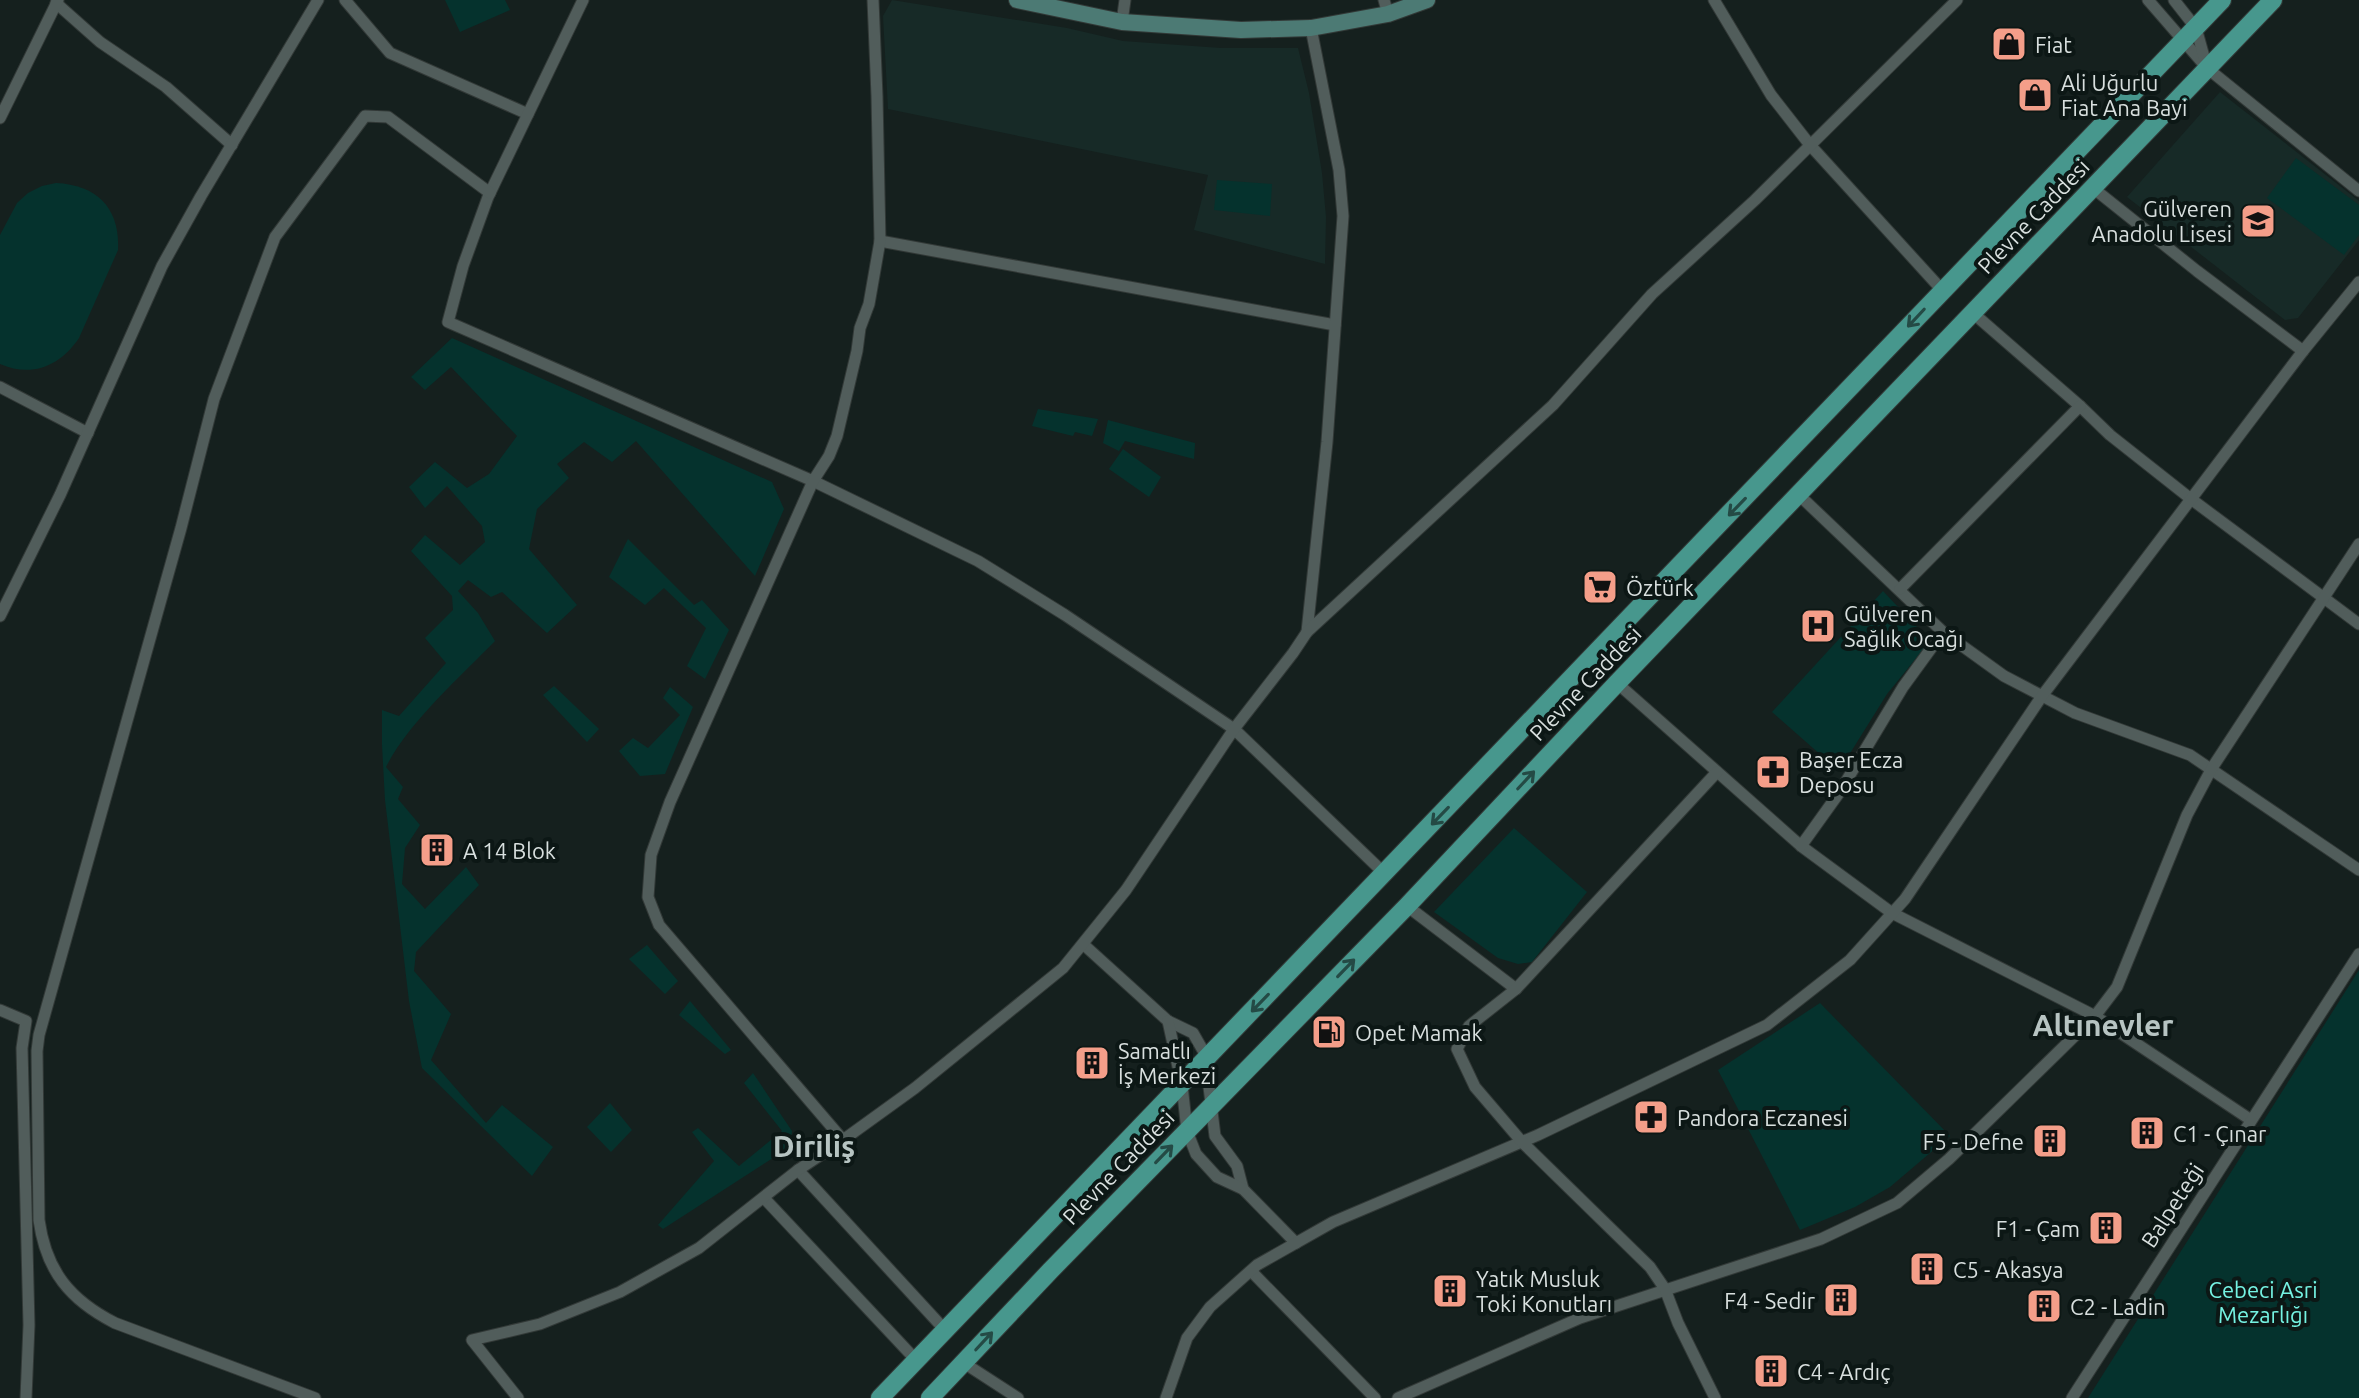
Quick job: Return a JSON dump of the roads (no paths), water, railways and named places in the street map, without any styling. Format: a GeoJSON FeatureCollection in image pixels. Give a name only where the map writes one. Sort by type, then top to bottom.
{"type":"FeatureCollection","features":[{"type":"Feature","properties":{"kind":"main road"},"geometry":{"type":"LineString","coordinates":[[1017,0],[1122,22],[1241,30],[1311,28],[1386,7],[1427,0]]}},
{"type":"Feature","properties":{"kind":"main road","name":"Plevne Caddesi"},"geometry":{"type":"LineString","coordinates":[[880,1398],[2222,0]]}},
{"type":"Feature","properties":{"kind":"main road","name":"Plevne Caddesi"},"geometry":{"type":"LineString","coordinates":[[930,1398],[1407,906],[2273,0]]}},
{"type":"Feature","properties":{"kind":"street"},"geometry":{"type":"LineString","coordinates":[[0,616],[88,433],[162,266],[318,0]]}},
{"type":"Feature","properties":{"kind":"street"},"geometry":{"type":"LineString","coordinates":[[345,0],[390,53],[528,114]]}},
{"type":"Feature","properties":{"kind":"street"},"geometry":{"type":"LineString","coordinates":[[583,0],[490,193],[463,266],[448,322],[813,481],[978,561],[1065,615],[1234,729],[1385,874]]}},
{"type":"Feature","properties":{"kind":"street"},"geometry":{"type":"LineString","coordinates":[[843,1140],[659,925],[648,897],[651,855],[670,802],[813,481],[837,436],[860,328],[869,304],[880,241],[873,0]]}},
{"type":"Feature","properties":{"kind":"street"},"geometry":{"type":"LineString","coordinates":[[1122,22],[1125,0]]}},
{"type":"Feature","properties":{"kind":"street"},"geometry":{"type":"LineString","coordinates":[[1714,0],[1771,95],[1810,145],[1942,290]]}},
{"type":"Feature","properties":{"kind":"street"},"geometry":{"type":"LineString","coordinates":[[518,1398],[472,1340],[540,1324],[620,1292],[699,1248],[798,1170],[915,1088],[1063,968],[1126,890],[1234,729],[1307,632],[1553,405],[1652,294],[1755,200],[1957,0]]}},
{"type":"Feature","properties":{"kind":"street"},"geometry":{"type":"LineString","coordinates":[[2148,0],[2207,68],[2359,191]]}},
{"type":"Feature","properties":{"kind":"street"},"geometry":{"type":"LineString","coordinates":[[2174,0],[2196,28],[2207,68]]}},
{"type":"Feature","properties":{"kind":"street"},"geometry":{"type":"LineString","coordinates":[[0,118],[57,2],[100,42],[166,87],[232,145]]}},
{"type":"Feature","properties":{"kind":"street"},"geometry":{"type":"LineString","coordinates":[[1307,632],[1327,442],[1343,216],[1340,181],[1311,28]]}},
{"type":"Feature","properties":{"kind":"street"},"geometry":{"type":"LineString","coordinates":[[315,1398],[115,1323],[77,1300],[58,1276],[48,1258],[39,1220],[39,1035],[181,528],[214,399],[275,237],[365,116],[388,117],[490,193]]}},
{"type":"Feature","properties":{"kind":"street"},"geometry":{"type":"LineString","coordinates":[[2093,188],[2303,351]]}},
{"type":"Feature","properties":{"kind":"street"},"geometry":{"type":"LineString","coordinates":[[880,241],[1335,325]]}},
{"type":"Feature","properties":{"kind":"street"},"geometry":{"type":"LineString","coordinates":[[1166,1398],[1187,1338],[1210,1307],[1251,1271],[1333,1222],[1522,1142],[1767,1025],[1850,960],[1905,899],[2042,696],[2303,351],[2359,282]]}},
{"type":"Feature","properties":{"kind":"street"},"geometry":{"type":"LineString","coordinates":[[1973,313],[2110,435],[2359,624]]}},
{"type":"Feature","properties":{"kind":"street"},"geometry":{"type":"LineString","coordinates":[[0,387],[88,433]]}},
{"type":"Feature","properties":{"kind":"street"},"geometry":{"type":"LineString","coordinates":[[1900,589],[2080,406]]}},
{"type":"Feature","properties":{"kind":"street"},"geometry":{"type":"LineString","coordinates":[[1799,495],[1943,632],[2004,676],[2075,713],[2190,755],[2359,870]]}},
{"type":"Feature","properties":{"kind":"street"},"geometry":{"type":"LineString","coordinates":[[1398,1398],[1580,1318],[1803,1246],[1897,1203],[1959,1150],[2095,1016],[2117,987],[2187,815],[2212,768],[2359,544]]}},
{"type":"Feature","properties":{"kind":"street"},"geometry":{"type":"LineString","coordinates":[[1801,846],[1839,793],[1903,687],[1943,632]]}},
{"type":"Feature","properties":{"kind":"street"},"geometry":{"type":"LineString","coordinates":[[1617,683],[1801,846],[1892,913],[2095,1016],[2251,1120]]}},
{"type":"Feature","properties":{"kind":"street"},"geometry":{"type":"LineString","coordinates":[[1715,1398],[1665,1289],[1650,1267],[1522,1142],[1475,1087],[1457,1049],[1469,1026],[1516,989],[1717,772]]}},
{"type":"Feature","properties":{"kind":"street"},"geometry":{"type":"LineString","coordinates":[[1407,906],[1516,989]]}},
{"type":"Feature","properties":{"kind":"street"},"geometry":{"type":"LineString","coordinates":[[1083,944],[1168,1021],[1193,1033],[1205,1054],[1215,1136],[1237,1166],[1243,1189]]}},
{"type":"Feature","properties":{"kind":"street","name":"Balpeteği"},"geometry":{"type":"LineString","coordinates":[[2072,1398],[2359,954]]}},
{"type":"Feature","properties":{"kind":"street"},"geometry":{"type":"LineString","coordinates":[[0,1010],[26,1021],[22,1048],[29,1325],[26,1398]]}},
{"type":"Feature","properties":{"kind":"street"},"geometry":{"type":"LineString","coordinates":[[1168,1021],[1182,1085],[1187,1131],[1196,1154],[1217,1177],[1243,1189],[1296,1243]]}},
{"type":"Feature","properties":{"kind":"street"},"geometry":{"type":"LineString","coordinates":[[798,1170],[945,1330]]}},
{"type":"Feature","properties":{"kind":"street"},"geometry":{"type":"LineString","coordinates":[[764,1198],[916,1360]]}},
{"type":"Feature","properties":{"kind":"street"},"geometry":{"type":"LineString","coordinates":[[1251,1271],[1375,1398]]}},
{"type":"Feature","properties":{"kind":"street"},"geometry":{"type":"LineString","coordinates":[[964,1363],[1018,1398]]}},
{"type":"Feature","properties":{"kind":"place","name":"Fiat"},"geometry":{"type":"Point","coordinates":[2009,44]}},
{"type":"Feature","properties":{"kind":"place","name":"Ali Uğurlu Fiat Ana Bayi"},"geometry":{"type":"Point","coordinates":[2035,95]}},
{"type":"Feature","properties":{"kind":"place","name":"Gülveren Anadolu Lisesi"},"geometry":{"type":"Point","coordinates":[2258,221]}},
{"type":"Feature","properties":{"kind":"place","name":"Öztürk"},"geometry":{"type":"Point","coordinates":[1600,587]}},
{"type":"Feature","properties":{"kind":"place","name":"Gülveren Sağlık Ocağı"},"geometry":{"type":"Point","coordinates":[1818,626]}},
{"type":"Feature","properties":{"kind":"place","name":"Başer Ecza Deposu"},"geometry":{"type":"Point","coordinates":[1773,772]}},
{"type":"Feature","properties":{"kind":"place","name":"A 14 Blok"},"geometry":{"type":"Point","coordinates":[437,850]}},
{"type":"Feature","properties":{"kind":"place","name":"Opet Mamak"},"geometry":{"type":"Point","coordinates":[1329,1032]}},
{"type":"Feature","properties":{"kind":"place","name":"Samatlı İş Merkezi"},"geometry":{"type":"Point","coordinates":[1092,1063]}},
{"type":"Feature","properties":{"kind":"place","name":"Pandora Eczanesi"},"geometry":{"type":"Point","coordinates":[1651,1117]}},
{"type":"Feature","properties":{"kind":"place","name":"C1 - Çınar"},"geometry":{"type":"Point","coordinates":[2147,1133]}},
{"type":"Feature","properties":{"kind":"place","name":"F5 - Defne"},"geometry":{"type":"Point","coordinates":[2050,1141]}},
{"type":"Feature","properties":{"kind":"place","name":"F1 - Çam"},"geometry":{"type":"Point","coordinates":[2106,1228]}},
{"type":"Feature","properties":{"kind":"place","name":"C5 - Akasya"},"geometry":{"type":"Point","coordinates":[1927,1269]}},
{"type":"Feature","properties":{"kind":"place","name":"Yatık Musluk Toki Konutları"},"geometry":{"type":"Point","coordinates":[1450,1291]}},
{"type":"Feature","properties":{"kind":"place","name":"F4 - Sedir"},"geometry":{"type":"Point","coordinates":[1841,1300]}},
{"type":"Feature","properties":{"kind":"place","name":"C2 - Ladin"},"geometry":{"type":"Point","coordinates":[2044,1306]}},
{"type":"Feature","properties":{"kind":"place","name":"C4 - Ardıç"},"geometry":{"type":"Point","coordinates":[1771,1371]}},
{"type":"Feature","properties":{"kind":"district","name":"Altınevler"},"geometry":{"type":"Point","coordinates":[2103,1025]}},
{"type":"Feature","properties":{"kind":"district","name":"Diriliş"},"geometry":{"type":"Point","coordinates":[814,1146]}},
{"type":"Feature","properties":{"kind":"park label","name":"Cebeci Asri Mezarlığı"},"geometry":{"type":"Point","coordinates":[2263,1302]}}]}
